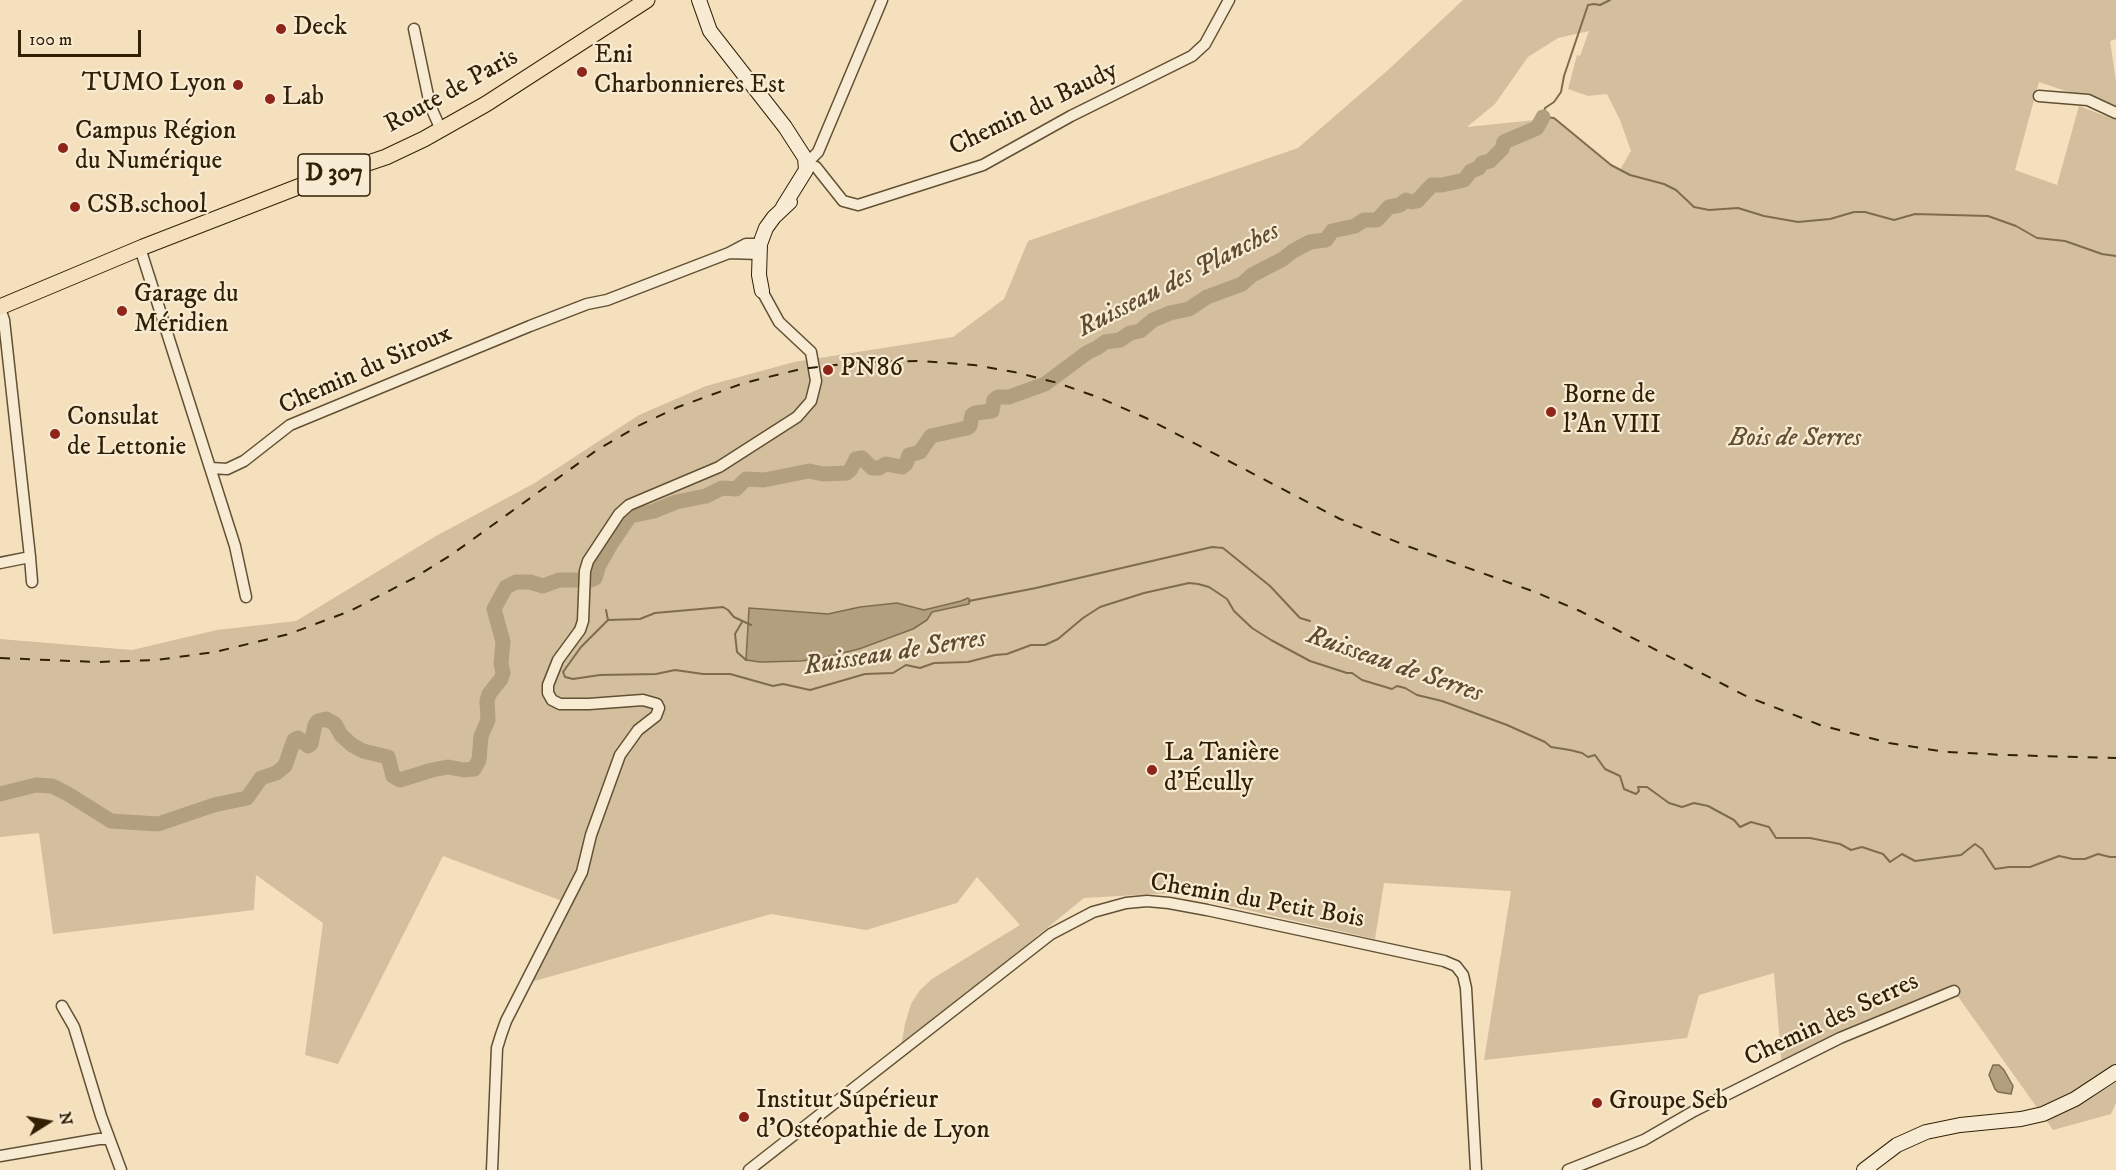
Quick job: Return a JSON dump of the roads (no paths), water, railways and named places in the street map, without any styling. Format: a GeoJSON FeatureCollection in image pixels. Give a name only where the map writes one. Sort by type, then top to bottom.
{"type":"FeatureCollection","features":[{"type":"Feature","properties":{"kind":"main road","name":"Route de Paris"},"geometry":{"type":"LineString","coordinates":[[0,308],[140,248],[303,185],[386,157],[441,130],[486,104],[647,0]]}},
{"type":"Feature","properties":{"kind":"street"},"geometry":{"type":"LineString","coordinates":[[699,0],[710,31],[812,163]]}},
{"type":"Feature","properties":{"kind":"street"},"geometry":{"type":"LineString","coordinates":[[492,1170],[497,1048],[506,1021],[582,872],[591,835],[620,755],[638,730],[656,716],[659,708],[657,704],[643,700],[579,705],[560,704],[552,700],[548,693],[548,685],[554,669],[580,630],[585,571],[588,561],[619,514],[628,505],[719,467],[797,417],[809,405],[816,381],[813,356],[808,348],[779,322],[762,291],[759,249],[766,228],[803,178],[818,152],[882,0]]}},
{"type":"Feature","properties":{"kind":"street","name":"Chemin du Baudy"},"geometry":{"type":"LineString","coordinates":[[812,163],[843,201],[858,205],[983,165],[1071,116],[1192,56],[1205,44],[1228,0]]}},
{"type":"Feature","properties":{"kind":"street"},"geometry":{"type":"LineString","coordinates":[[414,29],[429,105],[441,130]]}},
{"type":"Feature","properties":{"kind":"street"},"geometry":{"type":"LineString","coordinates":[[2039,96],[2088,100],[2116,113]]}},
{"type":"Feature","properties":{"kind":"street"},"geometry":{"type":"LineString","coordinates":[[140,248],[235,546],[246,597]]}},
{"type":"Feature","properties":{"kind":"street","name":"Chemin du Siroux"},"geometry":{"type":"LineString","coordinates":[[210,468],[227,469],[244,461],[290,425],[524,328],[587,304],[607,300],[729,254],[759,249]]}},
{"type":"Feature","properties":{"kind":"street"},"geometry":{"type":"LineString","coordinates":[[0,308],[4,320],[32,582]]}},
{"type":"Feature","properties":{"kind":"street"},"geometry":{"type":"LineString","coordinates":[[0,562],[30,557]]}},
{"type":"Feature","properties":{"kind":"street","name":"Chemin du Petit Bois"},"geometry":{"type":"LineString","coordinates":[[749,1170],[1051,934],[1068,923],[1093,912],[1139,901],[1169,903],[1444,961],[1456,966],[1463,975],[1466,988],[1476,1170]]}},
{"type":"Feature","properties":{"kind":"street","name":"Chemin des Serres"},"geometry":{"type":"LineString","coordinates":[[1568,1170],[1644,1140],[1694,1111],[1840,1038],[1954,991]]}},
{"type":"Feature","properties":{"kind":"street"},"geometry":{"type":"LineString","coordinates":[[62,1006],[74,1027],[109,1139],[122,1170]]}},
{"type":"Feature","properties":{"kind":"street"},"geometry":{"type":"LineString","coordinates":[[1864,1170],[1898,1145],[1926,1132],[2043,1114],[2075,1099],[2116,1072]]}},
{"type":"Feature","properties":{"kind":"street"},"geometry":{"type":"LineString","coordinates":[[0,1156],[89,1140],[109,1139]]}},
{"type":"Feature","properties":{"kind":"waterway","name":"Ruisseau des Planches"},"geometry":{"type":"LineString","coordinates":[[1588,5],[1600,5],[1610,0]]}},
{"type":"Feature","properties":{"kind":"waterway"},"geometry":{"type":"LineString","coordinates":[[1588,5],[1564,76],[1561,92],[1554,102],[1545,108],[1543,117],[1554,118],[1611,165],[1630,175],[1664,184],[1676,190],[1694,207],[1709,210],[1738,208],[1764,216],[1798,222],[1830,219],[1854,212],[1865,212],[1894,220],[1915,214],[1988,216],[2016,226],[2037,238],[2065,241],[2102,254],[2116,256]]}},
{"type":"Feature","properties":{"kind":"waterway","name":"Ruisseau des Planches"},"geometry":{"type":"LineString","coordinates":[[0,794],[36,785],[52,786],[111,821],[158,824],[214,805],[247,798],[261,778],[276,773],[285,766],[294,740],[298,738],[308,746],[311,744],[315,725],[318,721],[326,719],[335,724],[341,735],[352,745],[363,751],[388,757],[393,776],[400,780],[448,767],[474,769],[479,760],[481,736],[488,720],[489,694],[503,673],[501,663],[503,642],[494,609],[506,587],[516,582],[530,582],[543,586],[559,580],[591,580],[595,578],[599,565],[630,516],[654,511],[676,502],[706,496],[722,488],[736,489],[746,479],[764,480],[809,471],[823,474],[847,473],[856,459],[862,458],[872,468],[879,468],[886,464],[902,467],[906,464],[909,455],[920,452],[931,436],[967,428],[970,426],[972,415],[992,411],[994,400],[998,397],[1009,397],[1045,384],[1105,342],[1120,340],[1130,333],[1140,331],[1153,320],[1189,309],[1207,297],[1242,284],[1252,275],[1310,242],[1326,240],[1332,231],[1355,226],[1364,220],[1377,220],[1389,207],[1400,205],[1406,200],[1417,201],[1432,185],[1464,180],[1471,171],[1479,168],[1482,163],[1490,161],[1502,149],[1504,142],[1537,128],[1543,117]]}},
{"type":"Feature","properties":{"kind":"waterway"},"geometry":{"type":"LineString","coordinates":[[969,601],[1036,588],[1212,547],[1223,548],[1270,586],[1300,618],[1310,621]]}},
{"type":"Feature","properties":{"kind":"waterway","name":"Ruisseau de Serres"},"geometry":{"type":"LineString","coordinates":[[606,610],[608,620],[581,647],[563,672],[565,677],[573,679],[600,675],[656,674],[675,670],[703,674],[730,674],[773,686],[783,684],[810,690],[865,674],[893,673],[906,665],[920,668],[934,663],[968,662],[1007,654],[1031,645],[1045,645],[1058,639],[1100,607],[1144,593],[1189,583],[1198,584],[1209,587],[1227,599],[1234,611],[1252,628],[1310,661],[1352,673],[1362,680],[1392,689],[1397,686],[1405,688],[1417,695],[1442,701],[1507,725],[1551,747],[1582,753],[1588,757],[1595,755],[1605,769],[1620,776],[1624,789],[1636,794],[1639,791],[1638,787],[1647,787],[1669,803],[1682,807],[1694,803],[1708,806],[1734,820],[1740,827],[1751,822],[1769,827],[1776,838],[1810,838],[1840,844],[1851,850],[1862,847],[1883,854],[1890,862],[1902,854],[1915,861],[1961,855],[1975,844],[1982,849],[1995,869],[2030,867],[2059,856],[2073,859],[2085,859],[2098,854],[2116,857]]}},
{"type":"Feature","properties":{"kind":"waterway"},"geometry":{"type":"LineString","coordinates":[[608,620],[640,619],[655,613],[723,607],[734,617],[751,625]]}},
{"type":"Feature","properties":{"kind":"waterway"},"geometry":{"type":"LineString","coordinates":[[742,622],[735,634],[737,652],[746,660]]}},
{"type":"Feature","properties":{"kind":"railway"},"geometry":{"type":"LineString","coordinates":[[0,658],[97,662],[156,660],[215,652],[289,634],[350,611],[414,578],[451,555],[597,450],[638,426],[678,407],[744,383],[801,369],[860,362],[922,361],[974,365],[1014,372],[1058,383],[1100,398],[1146,418],[1340,519],[1580,611],[1748,697],[1820,725],[1889,743],[1946,752],[2116,758]]}},
{"type":"Feature","properties":{"kind":"place","name":"Deck"},"geometry":{"type":"Point","coordinates":[281,29]}},
{"type":"Feature","properties":{"kind":"place","name":"Eni Charbonnieres Est"},"geometry":{"type":"Point","coordinates":[582,72]}},
{"type":"Feature","properties":{"kind":"place","name":"TUMO Lyon"},"geometry":{"type":"Point","coordinates":[238,85]}},
{"type":"Feature","properties":{"kind":"place","name":"Lab"},"geometry":{"type":"Point","coordinates":[270,99]}},
{"type":"Feature","properties":{"kind":"place","name":"Campus Région du Numérique"},"geometry":{"type":"Point","coordinates":[63,148]}},
{"type":"Feature","properties":{"kind":"place","name":"CSB.school"},"geometry":{"type":"Point","coordinates":[75,207]}},
{"type":"Feature","properties":{"kind":"place","name":"Garage du Méridien"},"geometry":{"type":"Point","coordinates":[122,311]}},
{"type":"Feature","properties":{"kind":"place","name":"PN86"},"geometry":{"type":"Point","coordinates":[828,370]}},
{"type":"Feature","properties":{"kind":"place","name":"Borne de l'An VIII"},"geometry":{"type":"Point","coordinates":[1551,412]}},
{"type":"Feature","properties":{"kind":"place","name":"Consulat de Lettonie"},"geometry":{"type":"Point","coordinates":[55,434]}},
{"type":"Feature","properties":{"kind":"place","name":"La Tanière d'Écully"},"geometry":{"type":"Point","coordinates":[1152,770]}},
{"type":"Feature","properties":{"kind":"place","name":"Groupe Seb"},"geometry":{"type":"Point","coordinates":[1597,1103]}},
{"type":"Feature","properties":{"kind":"place","name":"Institut Supérieur d'Ostéopathie de Lyon"},"geometry":{"type":"Point","coordinates":[744,1117]}},
{"type":"Feature","properties":{"kind":"park label","name":"Bois de Serres"},"geometry":{"type":"Point","coordinates":[1795,440]}}]}
